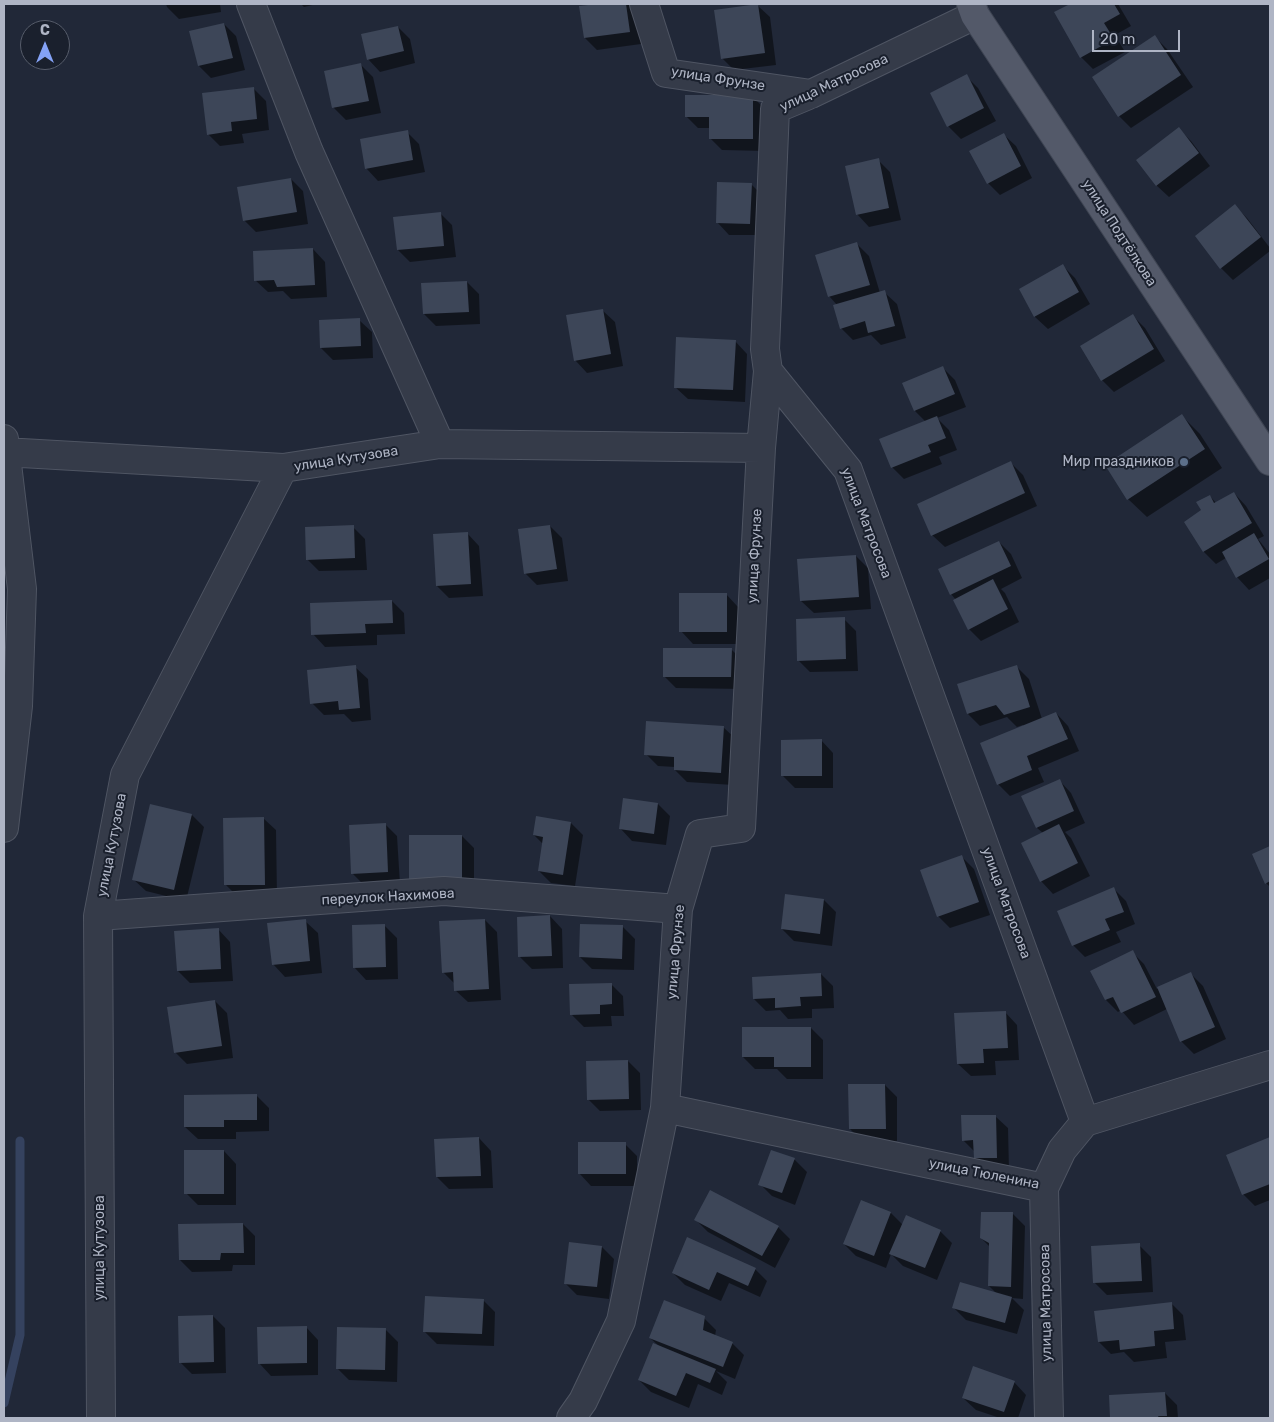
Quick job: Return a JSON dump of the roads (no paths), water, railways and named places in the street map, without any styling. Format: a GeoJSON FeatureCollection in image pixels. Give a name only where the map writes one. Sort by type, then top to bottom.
{"type":"FeatureCollection","features":[{"type":"Feature","properties":{"kind":"main road","name":"улица Подтёлкова"},"geometry":{"type":"LineString","coordinates":[[973,10],[1270,461]]}},
{"type":"Feature","properties":{"kind":"street"},"geometry":{"type":"LineString","coordinates":[[251,4],[309,152],[440,444]]}},
{"type":"Feature","properties":{"kind":"street","name":"улица Фрунзе"},"geometry":{"type":"LineString","coordinates":[[644,4],[666,73],[810,94]]}},
{"type":"Feature","properties":{"kind":"street","name":"улица Матросова"},"geometry":{"type":"LineString","coordinates":[[973,10],[810,94],[775,109],[765,349],[768,371],[848,470],[1085,1122]]}},
{"type":"Feature","properties":{"kind":"street"},"geometry":{"type":"LineString","coordinates":[[761,448],[768,371]]}},
{"type":"Feature","properties":{"kind":"street","name":"улица Кутузова"},"geometry":{"type":"LineString","coordinates":[[101,1418],[98,916],[125,774],[283,468],[440,444],[761,448]]}},
{"type":"Feature","properties":{"kind":"street"},"geometry":{"type":"LineString","coordinates":[[4,828],[18,706],[22,589],[4,448],[283,468]]}},
{"type":"Feature","properties":{"kind":"street","name":"улица Фрунзе"},"geometry":{"type":"LineString","coordinates":[[571,1418],[583,1401],[620,1321],[665,1108],[678,909],[700,834],[741,828],[761,448]]}},
{"type":"Feature","properties":{"kind":"street","name":"переулок Нахимова"},"geometry":{"type":"LineString","coordinates":[[98,916],[444,891],[678,909]]}},
{"type":"Feature","properties":{"kind":"street"},"geometry":{"type":"LineString","coordinates":[[1085,1122],[1268,1071]]}},
{"type":"Feature","properties":{"kind":"street","name":"улица Тюленина"},"geometry":{"type":"LineString","coordinates":[[665,1108],[1044,1188],[1062,1150],[1085,1122]]}},
{"type":"Feature","properties":{"kind":"street","name":"улица Матросова"},"geometry":{"type":"LineString","coordinates":[[1044,1188],[1049,1418]]}},
{"type":"Feature","properties":{"kind":"waterway"},"geometry":{"type":"LineString","coordinates":[[4,1403],[20,1335],[20,1141]]}},
{"type":"Feature","properties":{"kind":"place","name":"Мир праздников"},"geometry":{"type":"Point","coordinates":[1184,462]}}]}
